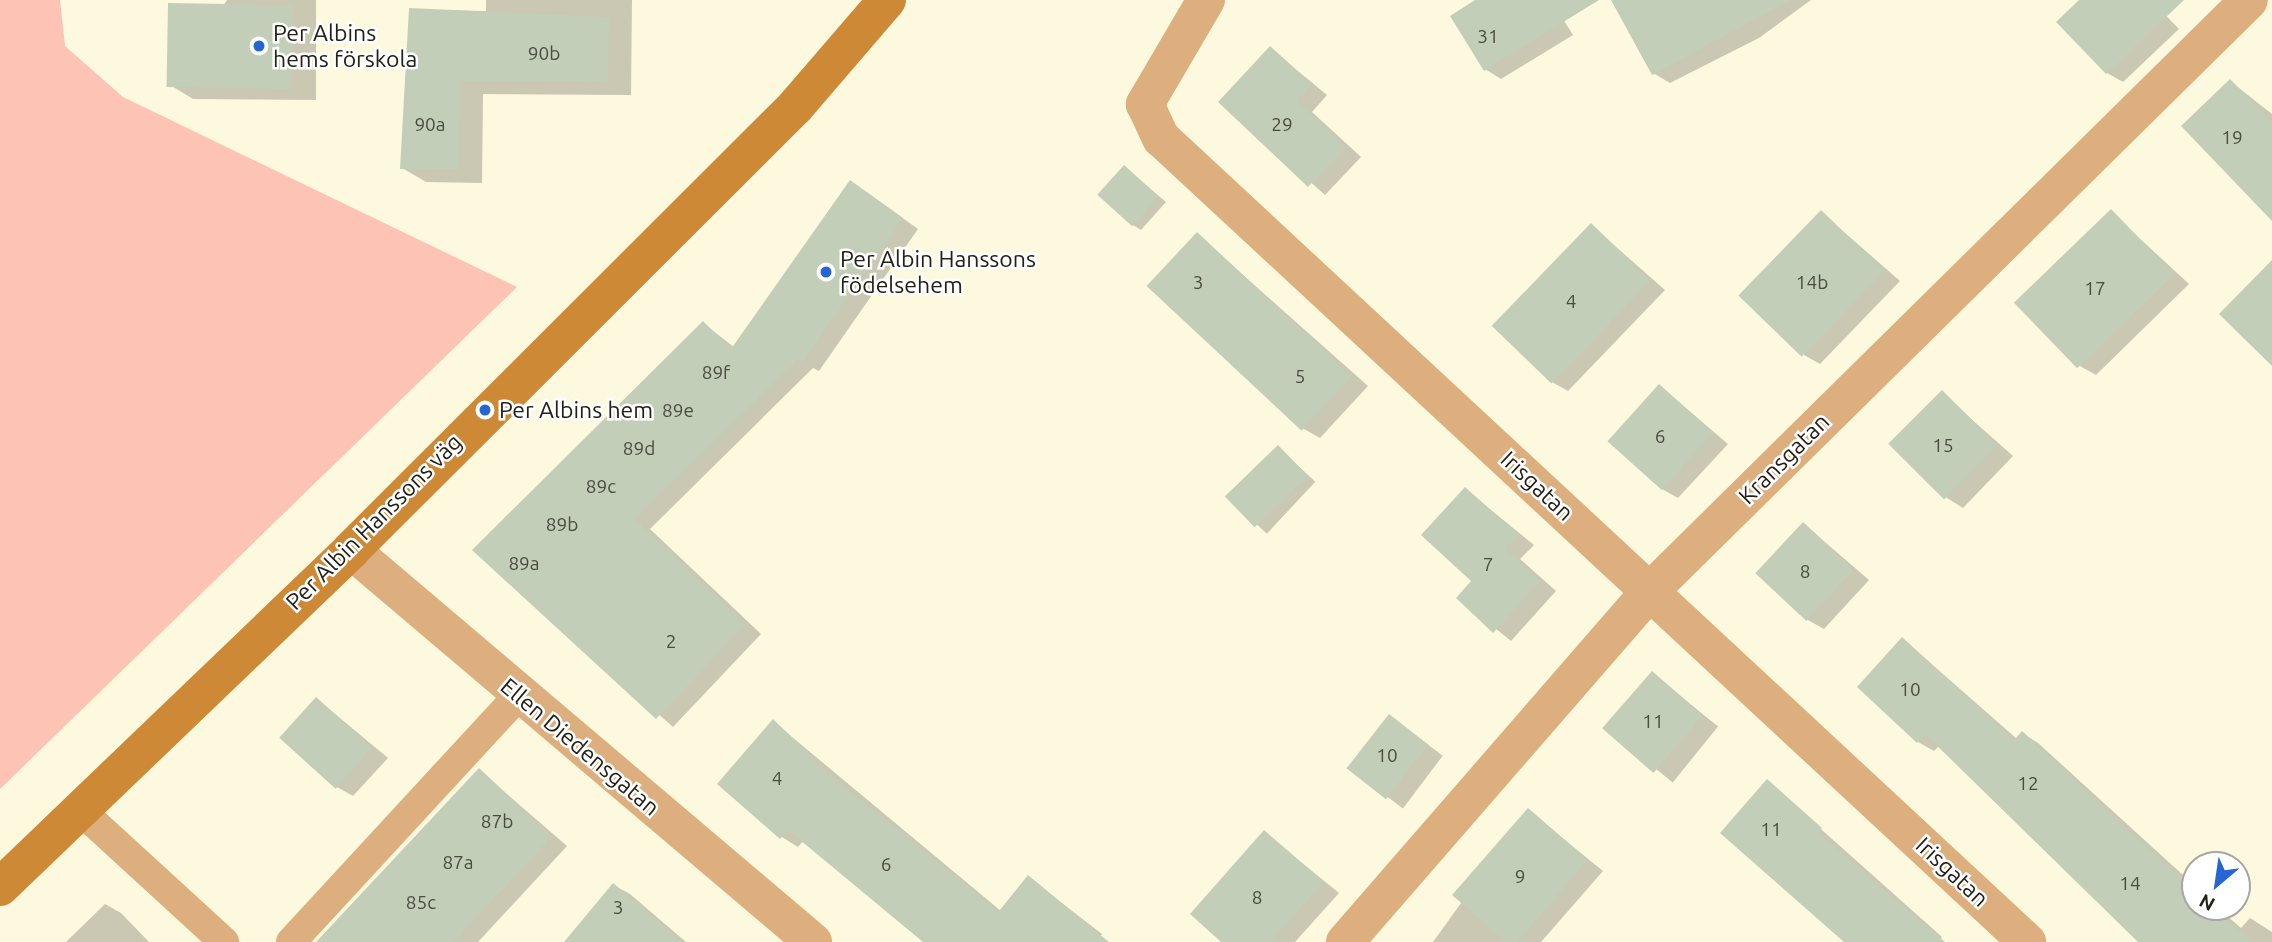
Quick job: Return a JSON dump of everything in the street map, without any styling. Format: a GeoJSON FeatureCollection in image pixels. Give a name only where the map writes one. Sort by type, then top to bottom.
{"type":"FeatureCollection","features":[{"type":"Feature","properties":{"kind":"street","name":"Per Albin Hanssons väg"},"geometry":{"type":"LineString","coordinates":[[0,887],[351,550],[795,107],[887,0]]}},
{"type":"Feature","properties":{"kind":"street","name":"Irisgatan"},"geometry":{"type":"LineString","coordinates":[[1206,0],[1145,104],[1161,138],[2027,942]]}},
{"type":"Feature","properties":{"kind":"street","name":"Kransgatan"},"geometry":{"type":"LineString","coordinates":[[1345,942],[1650,591],[2249,0]]}},
{"type":"Feature","properties":{"kind":"street"},"geometry":{"type":"LineString","coordinates":[[2256,0],[2272,17]]}},
{"type":"Feature","properties":{"kind":"street","name":"Ellen Diedensgatan"},"geometry":{"type":"LineString","coordinates":[[351,550],[518,696],[813,942]]}},
{"type":"Feature","properties":{"kind":"lane"},"geometry":{"type":"LineString","coordinates":[[291,942],[518,696]]}},
{"type":"Feature","properties":{"kind":"lane"},"geometry":{"type":"LineString","coordinates":[[79,809],[224,942]]}},
{"type":"Feature","properties":{"kind":"shaded area"},"geometry":{"type":"Polygon","coordinates":[[[0,0],[60,0],[65,46],[123,97],[517,287],[0,789],[0,0]]]}},
{"type":"Feature","properties":{"kind":"building"},"geometry":{"type":"Polygon","coordinates":[[[1475,0],[1599,0],[1484,71],[1450,16],[1475,0]]]}},
{"type":"Feature","properties":{"kind":"building"},"geometry":{"type":"Polygon","coordinates":[[[1611,0],[1791,0],[1652,75],[1611,0]]]}},
{"type":"Feature","properties":{"kind":"building"},"geometry":{"type":"Polygon","coordinates":[[[2079,0],[2184,0],[2106,74],[2056,22],[2079,0]]]}},
{"type":"Feature","properties":{"kind":"building"},"geometry":{"type":"Polygon","coordinates":[[[168,3],[293,5],[292,89],[167,87],[168,3]]]}},
{"type":"Feature","properties":{"kind":"building"},"geometry":{"type":"Polygon","coordinates":[[[409,8],[609,17],[608,82],[460,81],[459,170],[400,169],[409,8]]]}},
{"type":"Feature","properties":{"kind":"building"},"geometry":{"type":"Polygon","coordinates":[[[1270,46],[1312,84],[1297,101],[1346,147],[1308,187],[1218,102],[1270,46]]]}},
{"type":"Feature","properties":{"kind":"building"},"geometry":{"type":"Polygon","coordinates":[[[2230,79],[2272,122],[2272,221],[2181,126],[2230,79]]]}},
{"type":"Feature","properties":{"kind":"building"},"geometry":{"type":"Polygon","coordinates":[[[1124,165],[1159,196],[1132,226],[1097,195],[1124,165]]]}},
{"type":"Feature","properties":{"kind":"building"},"geometry":{"type":"Polygon","coordinates":[[[850,180],[903,218],[802,363],[797,360],[635,519],[746,624],[656,719],[472,550],[703,321],[731,349],[850,180]]]}},
{"type":"Feature","properties":{"kind":"building"},"geometry":{"type":"Polygon","coordinates":[[[2111,209],[2174,274],[2077,368],[2014,303],[2111,209]]]}},
{"type":"Feature","properties":{"kind":"building"},"geometry":{"type":"Polygon","coordinates":[[[1821,210],[1884,271],[1802,357],[1738,296],[1821,210]]]}},
{"type":"Feature","properties":{"kind":"building"},"geometry":{"type":"Polygon","coordinates":[[[1591,223],[1651,281],[1551,384],[1492,326],[1591,223]]]}},
{"type":"Feature","properties":{"kind":"building"},"geometry":{"type":"Polygon","coordinates":[[[1197,232],[1352,377],[1302,431],[1147,286],[1197,232]]]}},
{"type":"Feature","properties":{"kind":"building"},"geometry":{"type":"Polygon","coordinates":[[[2272,260],[2272,366],[2219,314],[2272,260]]]}},
{"type":"Feature","properties":{"kind":"building"},"geometry":{"type":"Polygon","coordinates":[[[1659,384],[1713,433],[1662,490],[1607,441],[1659,384]]]}},
{"type":"Feature","properties":{"kind":"building"},"geometry":{"type":"Polygon","coordinates":[[[1942,390],[1998,446],[1944,500],[1888,444],[1942,390]]]}},
{"type":"Feature","properties":{"kind":"building"},"geometry":{"type":"Polygon","coordinates":[[[1278,445],[1308,476],[1255,527],[1225,496],[1278,445]]]}},
{"type":"Feature","properties":{"kind":"building"},"geometry":{"type":"Polygon","coordinates":[[[1465,487],[1519,535],[1505,549],[1541,581],[1493,633],[1456,598],[1471,581],[1421,535],[1465,487]]]}},
{"type":"Feature","properties":{"kind":"building"},"geometry":{"type":"Polygon","coordinates":[[[1803,522],[1854,570],[1806,621],[1755,573],[1803,522]]]}},
{"type":"Feature","properties":{"kind":"building"},"geometry":{"type":"Polygon","coordinates":[[[1902,637],[2014,740],[2022,731],[2181,878],[2181,921],[2229,921],[2252,942],[2138,942],[1925,734],[1917,743],[1857,687],[1902,637]]]}},
{"type":"Feature","properties":{"kind":"building"},"geometry":{"type":"Polygon","coordinates":[[[1652,671],[1703,716],[1653,773],[1602,728],[1652,671]]]}},
{"type":"Feature","properties":{"kind":"building"},"geometry":{"type":"Polygon","coordinates":[[[316,697],[372,748],[336,789],[279,738],[316,697]]]}},
{"type":"Feature","properties":{"kind":"building"},"geometry":{"type":"Polygon","coordinates":[[[1389,714],[1428,745],[1386,799],[1347,768],[1389,714]]]}},
{"type":"Feature","properties":{"kind":"building"},"geometry":{"type":"Polygon","coordinates":[[[773,719],[834,778],[999,911],[1028,875],[1109,942],[923,942],[788,830],[780,839],[717,784],[773,719]]]}},
{"type":"Feature","properties":{"kind":"building"},"geometry":{"type":"Polygon","coordinates":[[[479,768],[552,836],[454,942],[316,942],[479,768]]]}},
{"type":"Feature","properties":{"kind":"building"},"geometry":{"type":"Polygon","coordinates":[[[1767,779],[1822,828],[1818,832],[1945,942],[1844,942],[1720,833],[1767,779]]]}},
{"type":"Feature","properties":{"kind":"building"},"geometry":{"type":"Polygon","coordinates":[[[1528,808],[1588,860],[1517,942],[1506,942],[1452,895],[1528,808]]]}},
{"type":"Feature","properties":{"kind":"building"},"geometry":{"type":"Polygon","coordinates":[[[1264,830],[1324,882],[1271,942],[1221,942],[1190,914],[1264,830]]]}},
{"type":"Feature","properties":{"kind":"building"},"geometry":{"type":"Polygon","coordinates":[[[613,883],[683,942],[564,942],[613,883]]]}},
{"type":"Feature","properties":{"kind":"place","name":"Per Albins hems förskola"},"geometry":{"type":"Point","coordinates":[259,46]}},
{"type":"Feature","properties":{"kind":"place","name":"Per Albin Hanssons födelsehem"},"geometry":{"type":"Point","coordinates":[826,272]}},
{"type":"Feature","properties":{"kind":"place","name":"Per Albins hem"},"geometry":{"type":"Point","coordinates":[485,410]}}]}
